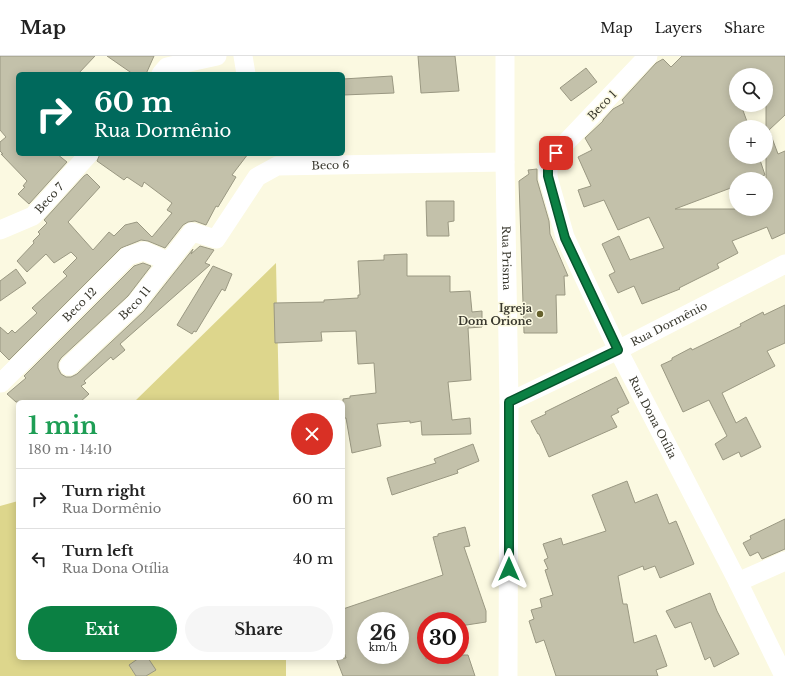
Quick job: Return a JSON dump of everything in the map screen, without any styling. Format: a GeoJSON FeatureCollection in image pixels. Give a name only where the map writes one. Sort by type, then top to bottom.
{"type":"FeatureCollection","features":[{"type":"Feature","properties":{"kind":"street"},"geometry":{"type":"LineString","coordinates":[[163,72],[168,67],[217,56]]}},
{"type":"Feature","properties":{"kind":"street"},"geometry":{"type":"LineString","coordinates":[[243,56],[246,72]]}},
{"type":"Feature","properties":{"kind":"street","name":"Rua Prisma"},"geometry":{"type":"LineString","coordinates":[[505,56],[505,162],[509,402],[508,676]]}},
{"type":"Feature","properties":{"kind":"street","name":"Beco 1"},"geometry":{"type":"LineString","coordinates":[[556,153],[648,56]]}},
{"type":"Feature","properties":{"kind":"street","name":"Rua Dona Otília"},"geometry":{"type":"LineString","coordinates":[[556,153],[548,165],[548,176],[565,238],[618,350],[738,582],[784,676]]}},
{"type":"Feature","properties":{"kind":"street","name":"Beco 7"},"geometry":{"type":"LineString","coordinates":[[0,230],[33,216],[87,156]]}},
{"type":"Feature","properties":{"kind":"street","name":"Beco 6"},"geometry":{"type":"LineString","coordinates":[[192,232],[216,240],[257,177],[274,160],[505,162]]}},
{"type":"Feature","properties":{"kind":"street","name":"Beco 11"},"geometry":{"type":"LineString","coordinates":[[69,366],[136,303],[192,232]]}},
{"type":"Feature","properties":{"kind":"street","name":"Beco 12"},"geometry":{"type":"LineString","coordinates":[[1,383],[128,256],[144,251],[169,262]]}},
{"type":"Feature","properties":{"kind":"street","name":"Rua Dormênio"},"geometry":{"type":"LineString","coordinates":[[509,402],[618,350],[785,264]]}},
{"type":"Feature","properties":{"kind":"street"},"geometry":{"type":"LineString","coordinates":[[738,582],[785,561]]}},
{"type":"Feature","properties":{"kind":"shaded area"},"geometry":{"type":"Polygon","coordinates":[[[276,263],[279,400],[136,400],[276,263]]]}},
{"type":"Feature","properties":{"kind":"shaded area"},"geometry":{"type":"Polygon","coordinates":[[[16,502],[16,660],[286,660],[286,676],[0,676],[0,506],[16,502]]]}},
{"type":"Feature","properties":{"kind":"building"},"geometry":{"type":"Polygon","coordinates":[[[0,56],[95,56],[80,72],[16,72],[16,156],[60,156],[67,162],[29,204],[18,194],[25,187],[23,186],[27,181],[1,154],[3,154],[0,151],[0,142],[6,137],[0,130],[0,56]]]}},
{"type":"Feature","properties":{"kind":"building"},"geometry":{"type":"Polygon","coordinates":[[[107,56],[154,56],[147,72],[130,72],[107,56]]]}},
{"type":"Feature","properties":{"kind":"building"},"geometry":{"type":"Polygon","coordinates":[[[418,56],[455,56],[459,91],[421,93],[418,56]]]}},
{"type":"Feature","properties":{"kind":"building"},"geometry":{"type":"Polygon","coordinates":[[[682,56],[785,56],[785,115],[773,126],[773,120],[766,120],[766,112],[773,112],[773,68],[729,68],[729,112],[744,112],[746,120],[729,120],[729,164],[761,164],[764,172],[729,172],[729,189],[675,209],[729,209],[729,216],[773,216],[773,172],[766,172],[766,164],[773,164],[773,141],[778,154],[785,151],[785,233],[772,239],[767,227],[732,241],[738,253],[717,264],[719,268],[679,288],[680,289],[642,304],[634,286],[618,293],[609,275],[615,272],[602,244],[619,236],[630,260],[664,248],[649,217],[618,230],[604,200],[584,207],[578,190],[591,186],[578,157],[592,150],[585,138],[613,109],[624,103],[622,100],[656,63],[663,59],[671,67],[682,56]]]}},
{"type":"Feature","properties":{"kind":"building"},"geometry":{"type":"Polygon","coordinates":[[[586,68],[597,82],[571,101],[560,88],[586,68]]]}},
{"type":"Feature","properties":{"kind":"building"},"geometry":{"type":"Polygon","coordinates":[[[392,76],[394,93],[345,95],[345,79],[392,76]]]}},
{"type":"Feature","properties":{"kind":"building"},"geometry":{"type":"Polygon","coordinates":[[[99,156],[246,156],[232,175],[236,177],[218,207],[216,206],[206,225],[195,221],[188,222],[183,225],[165,248],[148,241],[141,240],[121,248],[9,360],[0,351],[0,327],[8,334],[12,330],[15,333],[37,313],[32,308],[67,276],[63,272],[77,258],[71,252],[54,263],[46,254],[27,272],[17,261],[34,243],[33,241],[40,234],[38,232],[47,223],[44,220],[84,176],[87,174],[100,187],[68,222],[93,250],[109,232],[114,236],[125,225],[137,222],[152,237],[172,213],[167,210],[172,203],[144,182],[142,187],[127,177],[124,180],[97,161],[99,156]]]}},
{"type":"Feature","properties":{"kind":"building"},"geometry":{"type":"Polygon","coordinates":[[[537,169],[537,180],[549,221],[550,234],[568,276],[564,276],[565,295],[556,295],[557,333],[524,333],[519,181],[529,174],[528,170],[537,169]]]}},
{"type":"Feature","properties":{"kind":"building"},"geometry":{"type":"Polygon","coordinates":[[[426,201],[454,201],[454,221],[448,222],[449,236],[427,236],[426,201]]]}},
{"type":"Feature","properties":{"kind":"building"},"geometry":{"type":"Polygon","coordinates":[[[200,246],[214,250],[205,263],[210,265],[120,344],[125,350],[113,360],[111,357],[84,381],[86,383],[81,386],[89,394],[82,400],[16,400],[16,402],[7,394],[26,378],[24,376],[134,266],[143,263],[151,266],[128,296],[61,358],[58,363],[58,368],[61,374],[66,377],[71,377],[77,374],[144,311],[193,249],[191,254],[200,246]]]}},
{"type":"Feature","properties":{"kind":"building"},"geometry":{"type":"Polygon","coordinates":[[[407,254],[407,276],[450,276],[450,292],[470,291],[472,312],[482,311],[482,327],[468,328],[471,380],[448,382],[452,420],[470,418],[471,434],[422,435],[421,421],[410,423],[410,421],[377,424],[381,446],[352,453],[345,418],[345,400],[343,399],[350,398],[350,396],[376,393],[374,363],[358,364],[356,331],[321,332],[322,341],[275,343],[274,303],[324,302],[324,300],[358,298],[358,295],[360,295],[358,261],[384,260],[384,255],[407,254]]]}},
{"type":"Feature","properties":{"kind":"building"},"geometry":{"type":"Polygon","coordinates":[[[213,266],[232,274],[225,291],[222,289],[196,332],[194,331],[192,334],[177,325],[213,266]]]}},
{"type":"Feature","properties":{"kind":"building"},"geometry":{"type":"Polygon","coordinates":[[[16,269],[26,283],[0,301],[0,281],[16,269]]]}},
{"type":"Feature","properties":{"kind":"building"},"geometry":{"type":"Polygon","coordinates":[[[785,305],[785,343],[767,351],[775,366],[722,393],[736,423],[746,417],[761,447],[741,457],[739,452],[723,460],[715,444],[727,436],[709,400],[683,412],[661,365],[691,348],[692,350],[741,326],[740,324],[763,312],[764,315],[785,305]]]}},
{"type":"Feature","properties":{"kind":"building"},"geometry":{"type":"Polygon","coordinates":[[[616,377],[629,403],[617,409],[619,412],[611,416],[617,427],[549,457],[539,434],[531,421],[546,414],[545,412],[616,377]]]}},
{"type":"Feature","properties":{"kind":"building"},"geometry":{"type":"Polygon","coordinates":[[[473,444],[479,461],[457,470],[458,473],[392,495],[387,478],[436,463],[434,459],[473,444]]]}},
{"type":"Feature","properties":{"kind":"building"},"geometry":{"type":"Polygon","coordinates":[[[627,481],[635,503],[657,494],[669,524],[676,521],[694,564],[660,578],[655,566],[644,570],[643,566],[618,576],[623,604],[627,604],[634,643],[656,635],[667,666],[656,670],[658,676],[556,676],[544,640],[536,643],[529,621],[534,619],[531,610],[542,607],[540,599],[553,595],[545,570],[548,569],[544,560],[548,558],[543,544],[561,538],[563,545],[606,531],[592,495],[627,481]]]}},
{"type":"Feature","properties":{"kind":"building"},"geometry":{"type":"Polygon","coordinates":[[[785,519],[785,549],[762,559],[758,552],[750,556],[743,543],[751,539],[750,536],[785,519]]]}},
{"type":"Feature","properties":{"kind":"building"},"geometry":{"type":"Polygon","coordinates":[[[465,527],[470,546],[464,547],[486,611],[486,622],[469,625],[469,612],[417,612],[417,664],[469,664],[469,658],[475,676],[343,676],[337,660],[345,660],[346,658],[345,608],[443,575],[433,537],[438,536],[438,534],[465,527]]]}},
{"type":"Feature","properties":{"kind":"building"},"geometry":{"type":"Polygon","coordinates":[[[710,593],[717,611],[739,654],[714,667],[710,657],[705,660],[691,622],[675,628],[666,611],[710,593]]]}},
{"type":"Feature","properties":{"kind":"building"},"geometry":{"type":"Polygon","coordinates":[[[136,660],[149,660],[156,670],[146,676],[136,676],[129,665],[136,660]]]}},
{"type":"Feature","properties":{"kind":"place","name":"Igreja Dom Orione"},"geometry":{"type":"Point","coordinates":[540,314]}},
{"type":"Feature","properties":{"kind":"route"},"geometry":{"type":"LineString","coordinates":[[509,569],[509,402],[618,350],[565,238],[548,176],[548,165],[556,153]]}}]}
